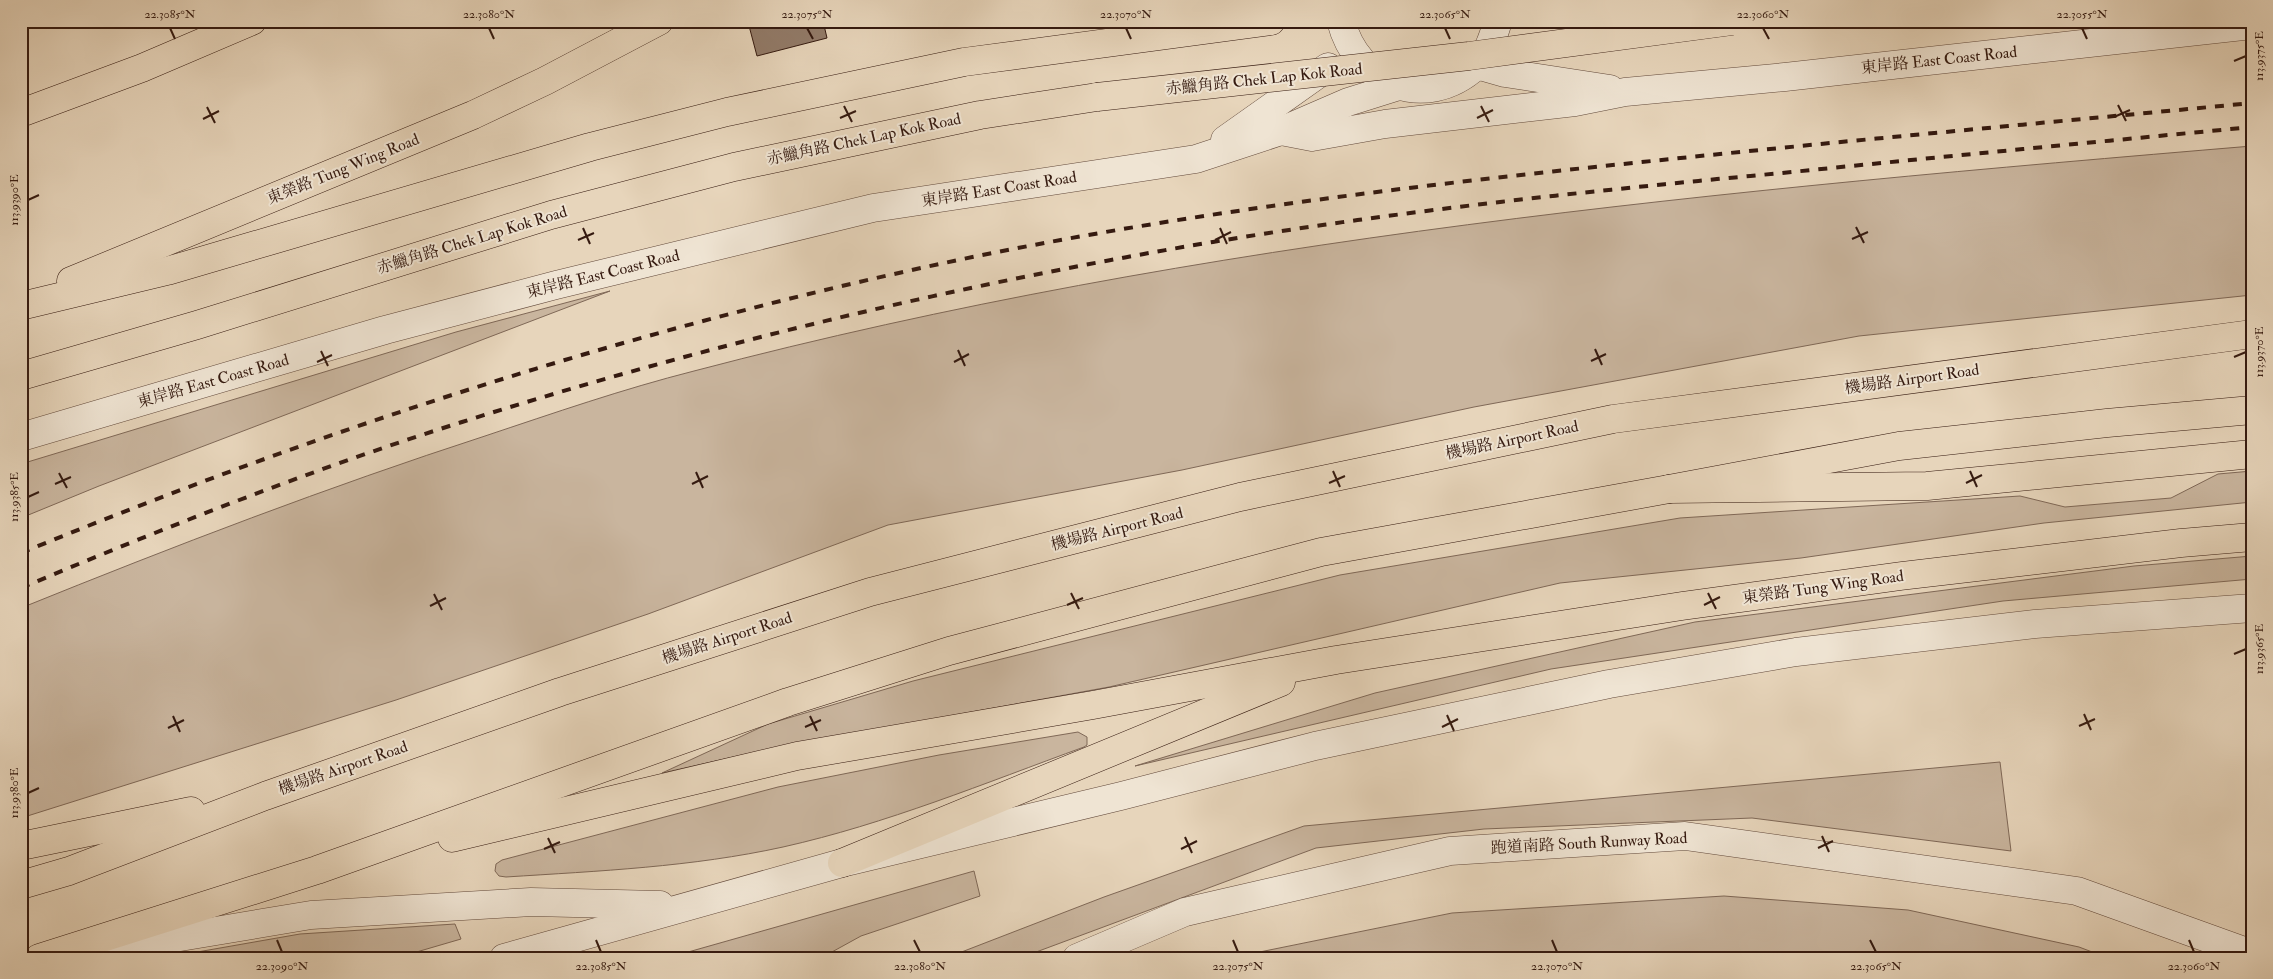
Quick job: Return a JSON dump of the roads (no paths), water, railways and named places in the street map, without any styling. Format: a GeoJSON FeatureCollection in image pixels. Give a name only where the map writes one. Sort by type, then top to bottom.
{"type":"FeatureCollection","features":[{"type":"Feature","properties":{"kind":"main road"},"geometry":{"type":"LineString","coordinates":[[21,113],[142,68],[252,21]]}},
{"type":"Feature","properties":{"kind":"main road","name":"東榮路 Tung Wing Road"},"geometry":{"type":"LineString","coordinates":[[21,302],[473,115],[545,81],[659,21]]}},
{"type":"Feature","properties":{"kind":"main road"},"geometry":{"type":"LineString","coordinates":[[21,306],[176,269],[590,147],[727,112],[964,62],[1271,21]]}},
{"type":"Feature","properties":{"kind":"main road","name":"赤鱲角路 Chek Lap Kok Road"},"geometry":{"type":"LineString","coordinates":[[21,376],[197,325],[551,215],[734,167],[980,115],[1097,97],[1469,56],[1732,21]]}},
{"type":"Feature","properties":{"kind":"main road","name":"機場路 Airport Road"},"geometry":{"type":"LineString","coordinates":[[21,885],[69,872],[265,796],[560,692],[870,592],[1240,497],[1613,419],[2252,334]]}},
{"type":"Feature","properties":{"kind":"main road"},"geometry":{"type":"LineString","coordinates":[[39,958],[317,870],[788,702],[949,651],[1321,552],[1899,446],[2106,423],[2252,410]]}},
{"type":"Feature","properties":{"kind":"main road"},"geometry":{"type":"LineString","coordinates":[[1669,489],[1927,486],[2252,454]]}},
{"type":"Feature","properties":{"kind":"main road","name":"東榮路 Tung Wing Road"},"geometry":{"type":"LineString","coordinates":[[1336,660],[1682,606],[1892,577],[2181,543],[2252,537]]}},
{"type":"Feature","properties":{"kind":"main road"},"geometry":{"type":"LineString","coordinates":[[317,870],[797,756],[1093,705],[1336,660]]}},
{"type":"Feature","properties":{"kind":"main road"},"geometry":{"type":"LineString","coordinates":[[842,863],[1336,660]]}},
{"type":"Feature","properties":{"kind":"main road"},"geometry":{"type":"LineString","coordinates":[[21,846],[265,796]]}},
{"type":"Feature","properties":{"kind":"street","name":"東岸路 East Coast Road"},"geometry":{"type":"LineString","coordinates":[[1341,21],[1350,47],[1362,64],[1375,75],[1399,86],[1423,88],[1441,86],[1456,80],[1477,65],[1491,44],[1498,21]]}},
{"type":"Feature","properties":{"kind":"street","name":"東岸路 East Coast Road"},"geometry":{"type":"LineString","coordinates":[[1281,131],[1312,137],[1385,124],[1575,102],[1625,92],[1785,77],[2252,25]]}},
{"type":"Feature","properties":{"kind":"street","name":"東岸路 East Coast Road"},"geometry":{"type":"LineString","coordinates":[[1196,159],[1269,111],[1328,67],[1350,47]]}},
{"type":"Feature","properties":{"kind":"street","name":"東岸路 East Coast Road"},"geometry":{"type":"LineString","coordinates":[[1477,65],[1505,73],[1625,92]]}},
{"type":"Feature","properties":{"kind":"street","name":"東岸路 East Coast Road"},"geometry":{"type":"LineString","coordinates":[[21,437],[385,330],[556,285],[873,208],[1196,159],[1281,131],[1348,102],[1399,86]]}},
{"type":"Feature","properties":{"kind":"street"},"geometry":{"type":"LineString","coordinates":[[504,958],[842,863],[1120,796],[1315,746],[1609,684],[1796,652],[2035,624],[2252,608]]}},
{"type":"Feature","properties":{"kind":"street","name":"跑道南路 South Runway Road"},"geometry":{"type":"LineString","coordinates":[[1077,958],[1185,912],[1450,851],[1685,836],[2077,891],[2252,954]]}},
{"type":"Feature","properties":{"kind":"street"},"geometry":{"type":"LineString","coordinates":[[53,958],[310,915],[531,902],[687,906]]}},
{"type":"Feature","properties":{"kind":"railway"},"geometry":{"type":"LineString","coordinates":[[21,553],[252,463],[486,384],[722,316],[842,286],[963,259],[1127,228],[1374,192],[1780,148],[2252,103]]}},
{"type":"Feature","properties":{"kind":"railway"},"geometry":{"type":"LineString","coordinates":[[21,588],[130,543],[295,479],[462,422],[636,370],[811,324],[988,284],[1077,266],[1243,237],[1473,205],[2252,127]]}}]}
